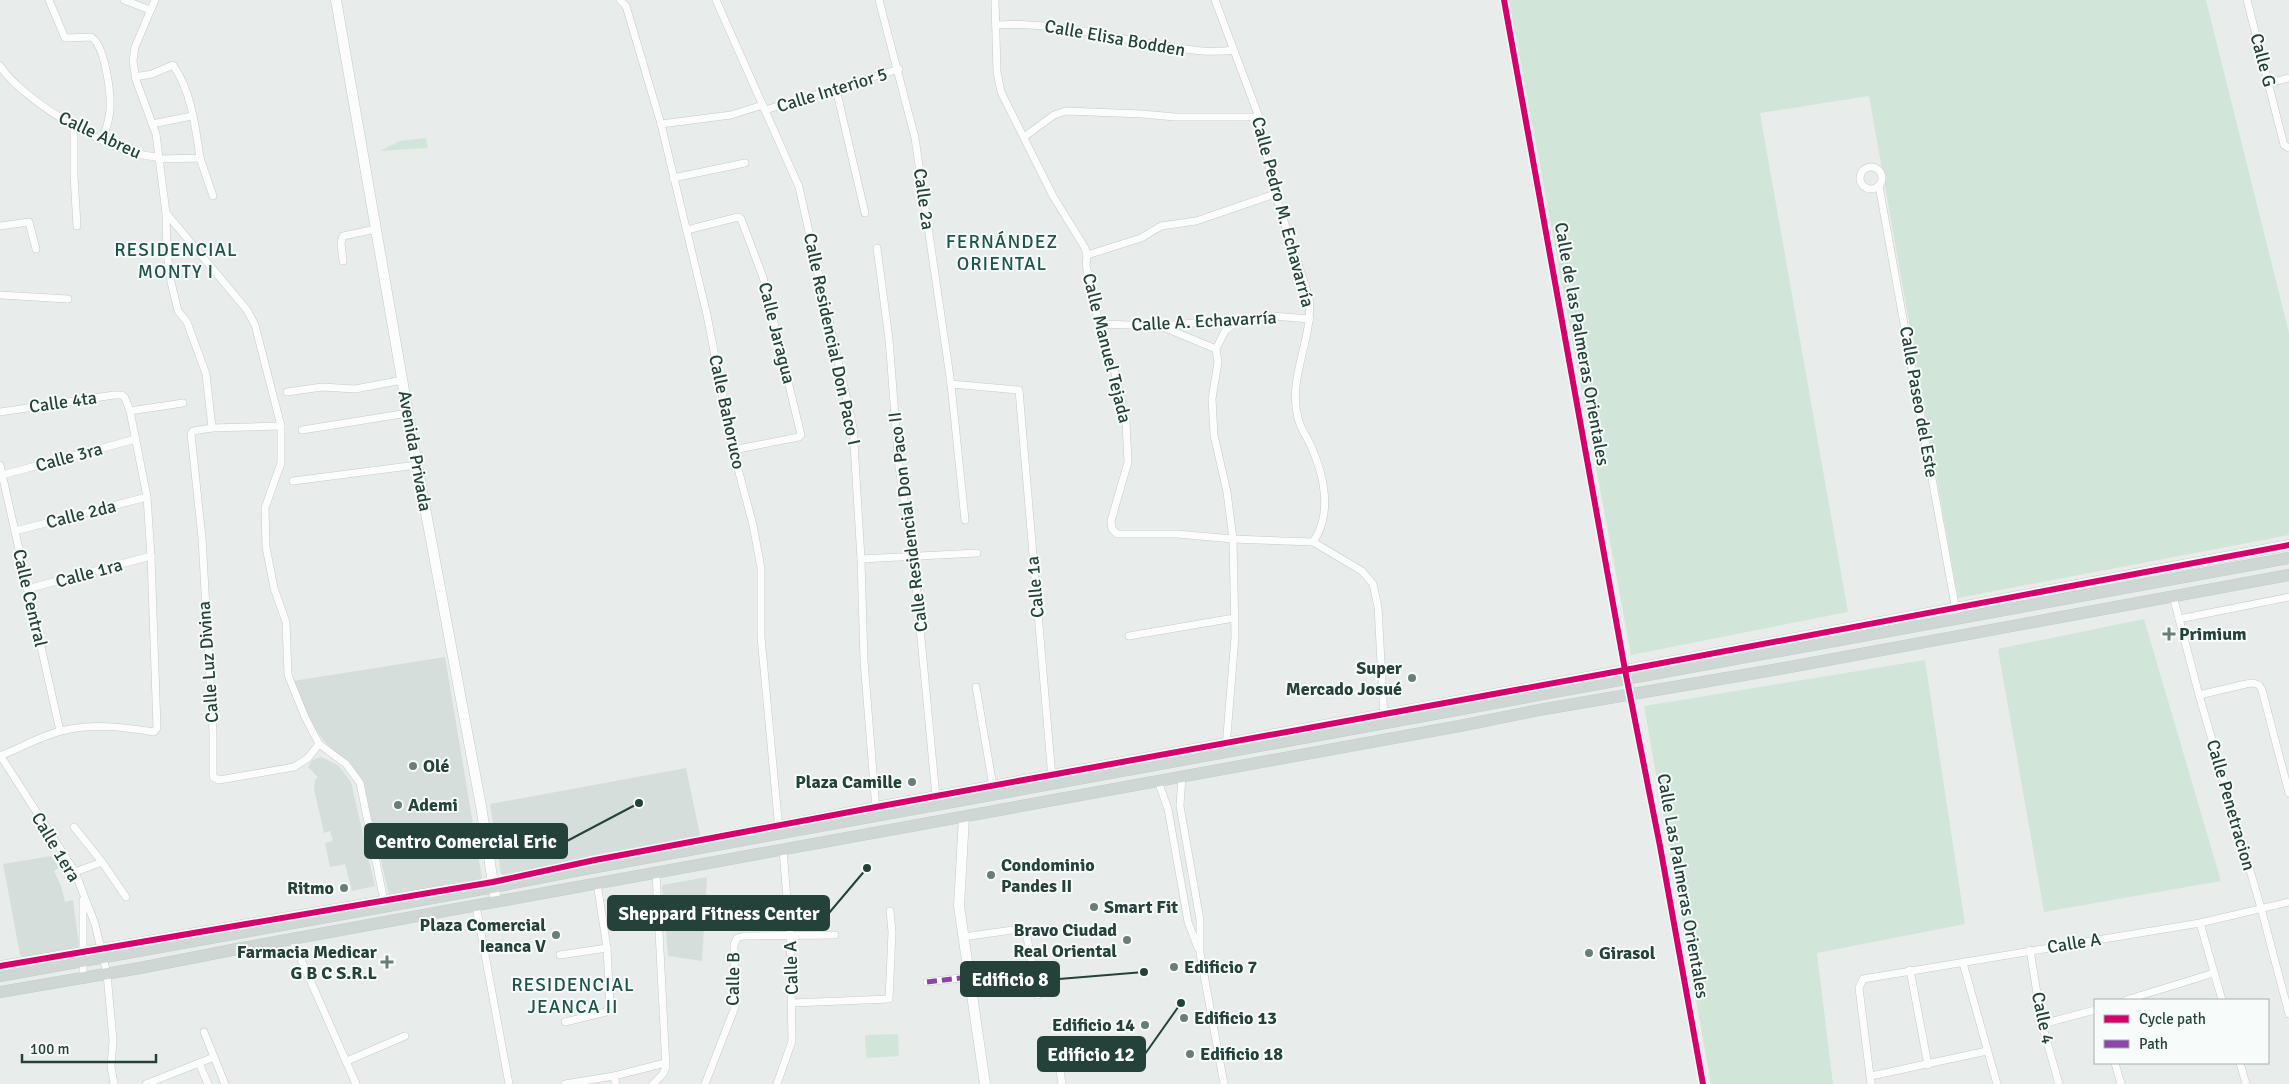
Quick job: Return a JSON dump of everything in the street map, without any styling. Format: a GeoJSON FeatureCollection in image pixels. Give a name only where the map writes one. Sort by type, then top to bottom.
{"type":"FeatureCollection","features":[{"type":"Feature","properties":{"kind":"main road"},"geometry":{"type":"LineString","coordinates":[[0,976],[102,953],[270,926],[580,870],[779,830],[1626,674],[1957,619],[2289,558]]}},
{"type":"Feature","properties":{"kind":"main road"},"geometry":{"type":"LineString","coordinates":[[0,992],[2289,575]]}},
{"type":"Feature","properties":{"kind":"street"},"geometry":{"type":"LineString","coordinates":[[49,0],[65,38],[91,37],[98,45],[109,82],[110,110],[103,140]]}},
{"type":"Feature","properties":{"kind":"street"},"geometry":{"type":"LineString","coordinates":[[124,0],[150,10]]}},
{"type":"Feature","properties":{"kind":"street"},"geometry":{"type":"LineString","coordinates":[[155,0],[135,47],[133,61],[135,77],[156,134],[166,213],[167,253],[171,282],[178,311],[186,322],[206,374],[212,428],[281,426]]}},
{"type":"Feature","properties":{"kind":"street","name":"Avenida Privada"},"geometry":{"type":"LineString","coordinates":[[336,0],[417,465],[450,634],[496,902]]}},
{"type":"Feature","properties":{"kind":"street","name":"Calle Bahoruco"},"geometry":{"type":"LineString","coordinates":[[620,0],[626,6],[661,124],[707,315],[733,450],[753,525],[761,568],[762,637],[779,830]]}},
{"type":"Feature","properties":{"kind":"street","name":"Calle Residencial Don Paco I"},"geometry":{"type":"LineString","coordinates":[[716,0],[800,187],[853,427],[861,559],[864,661],[876,812]]}},
{"type":"Feature","properties":{"kind":"street","name":"Calle 2a"},"geometry":{"type":"LineString","coordinates":[[880,0],[915,138],[951,384],[965,520]]}},
{"type":"Feature","properties":{"kind":"street","name":"Calle Manuel Tejada"},"geometry":{"type":"LineString","coordinates":[[995,0],[999,86],[1014,122],[1024,137],[1053,196],[1087,255],[1086,265],[1099,324],[1106,350],[1114,369],[1126,422],[1128,462],[1111,521],[1112,529],[1117,534],[1177,534],[1233,539]]}},
{"type":"Feature","properties":{"kind":"street","name":"Calle Pedro M. Echavarría"},"geometry":{"type":"LineString","coordinates":[[1214,0],[1259,116],[1276,194],[1309,297],[1310,319],[1308,334],[1296,375],[1295,397],[1298,419],[1320,467],[1323,483],[1323,518],[1313,542]]}},
{"type":"Feature","properties":{"kind":"street","name":"Calle de las Palmeras Orientales"},"geometry":{"type":"LineString","coordinates":[[1504,0],[1631,694]]}},
{"type":"Feature","properties":{"kind":"street","name":"Calle G"},"geometry":{"type":"LineString","coordinates":[[2247,0],[2284,145],[2288,148]]}},
{"type":"Feature","properties":{"kind":"street","name":"Calle Elisa Bodden"},"geometry":{"type":"LineString","coordinates":[[996,24],[1023,23],[1061,27],[1202,52],[1234,50]]}},
{"type":"Feature","properties":{"kind":"street"},"geometry":{"type":"LineString","coordinates":[[135,77],[152,74],[173,65],[188,101],[200,158],[213,196]]}},
{"type":"Feature","properties":{"kind":"street","name":"Calle Abreu"},"geometry":{"type":"LineString","coordinates":[[1,68],[29,95],[54,114],[103,140],[144,157],[200,158]]}},
{"type":"Feature","properties":{"kind":"street","name":"Calle Interior 5"},"geometry":{"type":"LineString","coordinates":[[661,124],[731,115],[836,89],[899,69]]}},
{"type":"Feature","properties":{"kind":"street"},"geometry":{"type":"LineString","coordinates":[[2269,83],[2289,78]]}},
{"type":"Feature","properties":{"kind":"street"},"geometry":{"type":"LineString","coordinates":[[836,89],[865,213]]}},
{"type":"Feature","properties":{"kind":"street"},"geometry":{"type":"LineString","coordinates":[[1024,137],[1054,115],[1066,111],[1142,114],[1175,118],[1259,116]]}},
{"type":"Feature","properties":{"kind":"street"},"geometry":{"type":"LineString","coordinates":[[152,124],[192,116]]}},
{"type":"Feature","properties":{"kind":"street"},"geometry":{"type":"LineString","coordinates":[[74,126],[77,226]]}},
{"type":"Feature","properties":{"kind":"street"},"geometry":{"type":"LineString","coordinates":[[673,178],[745,163]]}},
{"type":"Feature","properties":{"kind":"street","name":"Calle Paseo del Este"},"geometry":{"type":"LineString","coordinates":[[1878,186],[1957,619]]}},
{"type":"Feature","properties":{"kind":"street"},"geometry":{"type":"LineString","coordinates":[[1087,255],[1141,238],[1162,226],[1196,221],[1276,194]]}},
{"type":"Feature","properties":{"kind":"street"},"geometry":{"type":"LineString","coordinates":[[166,213],[251,317],[281,426],[281,463],[265,508],[266,547],[274,588],[286,622],[288,675],[320,744],[346,764],[360,783],[384,901]]}},
{"type":"Feature","properties":{"kind":"street","name":"Calle Jaragua"},"geometry":{"type":"LineString","coordinates":[[687,230],[738,217],[741,219],[763,277],[801,435],[799,437],[733,450]]}},
{"type":"Feature","properties":{"kind":"street"},"geometry":{"type":"LineString","coordinates":[[0,226],[29,222],[36,249]]}},
{"type":"Feature","properties":{"kind":"street"},"geometry":{"type":"LineString","coordinates":[[343,262],[341,243],[343,236],[376,228]]}},
{"type":"Feature","properties":{"kind":"street","name":"Calle Residencial Don Paco II"},"geometry":{"type":"LineString","coordinates":[[877,248],[889,339],[899,467],[912,556],[936,797]]}},
{"type":"Feature","properties":{"kind":"street"},"geometry":{"type":"LineString","coordinates":[[0,295],[68,299]]}},
{"type":"Feature","properties":{"kind":"street","name":"Calle A. Echavarría"},"geometry":{"type":"LineString","coordinates":[[1099,324],[1161,326],[1273,316],[1310,319]]}},
{"type":"Feature","properties":{"kind":"street"},"geometry":{"type":"LineString","coordinates":[[1226,748],[1235,637],[1233,539],[1228,492],[1214,435],[1212,399],[1218,362],[1216,349],[1225,331],[1241,318]]}},
{"type":"Feature","properties":{"kind":"street"},"geometry":{"type":"LineString","coordinates":[[1161,326],[1216,349]]}},
{"type":"Feature","properties":{"kind":"street"},"geometry":{"type":"LineString","coordinates":[[287,392],[322,387],[355,389],[402,380]]}},
{"type":"Feature","properties":{"kind":"street","name":"Calle 1a"},"geometry":{"type":"LineString","coordinates":[[951,384],[1019,390],[1052,779]]}},
{"type":"Feature","properties":{"kind":"street","name":"Calle 4ta"},"geometry":{"type":"LineString","coordinates":[[0,412],[114,395],[122,395],[125,398],[130,411]]}},
{"type":"Feature","properties":{"kind":"street"},"geometry":{"type":"LineString","coordinates":[[0,755],[60,731],[93,726],[156,731],[151,556],[147,497],[130,411],[183,403]]}},
{"type":"Feature","properties":{"kind":"street"},"geometry":{"type":"LineString","coordinates":[[302,430],[408,413]]}},
{"type":"Feature","properties":{"kind":"street","name":"Calle Luz Divina"},"geometry":{"type":"LineString","coordinates":[[212,428],[193,430],[191,434],[202,538],[213,732],[213,777],[219,780],[294,767],[308,758],[320,744]]}},
{"type":"Feature","properties":{"kind":"street","name":"Calle 3ra"},"geometry":{"type":"LineString","coordinates":[[2,475],[136,439]]}},
{"type":"Feature","properties":{"kind":"street","name":"Calle Central"},"geometry":{"type":"LineString","coordinates":[[0,465],[60,731]]}},
{"type":"Feature","properties":{"kind":"street"},"geometry":{"type":"LineString","coordinates":[[292,481],[417,465]]}},
{"type":"Feature","properties":{"kind":"street","name":"Calle 2da"},"geometry":{"type":"LineString","coordinates":[[15,531],[147,497]]}},
{"type":"Feature","properties":{"kind":"street"},"geometry":{"type":"LineString","coordinates":[[1233,539],[1313,542],[1362,571],[1373,584],[1378,608],[1384,719]]}},
{"type":"Feature","properties":{"kind":"street"},"geometry":{"type":"LineString","coordinates":[[1626,674],[1955,607],[2289,544]]}},
{"type":"Feature","properties":{"kind":"street"},"geometry":{"type":"LineString","coordinates":[[861,559],[977,553]]}},
{"type":"Feature","properties":{"kind":"street","name":"Calle 1ra"},"geometry":{"type":"LineString","coordinates":[[27,589],[151,556]]}},
{"type":"Feature","properties":{"kind":"street","name":"Calle Penetracion"},"geometry":{"type":"LineString","coordinates":[[2173,596],[2289,1014]]}},
{"type":"Feature","properties":{"kind":"street"},"geometry":{"type":"LineString","coordinates":[[2179,619],[2289,597]]}},
{"type":"Feature","properties":{"kind":"street"},"geometry":{"type":"LineString","coordinates":[[1129,636],[1234,618]]}},
{"type":"Feature","properties":{"kind":"street"},"geometry":{"type":"LineString","coordinates":[[2199,695],[2246,684],[2259,684],[2264,695],[2289,793]]}},
{"type":"Feature","properties":{"kind":"street"},"geometry":{"type":"LineString","coordinates":[[976,686],[993,786]]}},
{"type":"Feature","properties":{"kind":"street","name":"Calle Las Palmeras Orientales"},"geometry":{"type":"LineString","coordinates":[[1631,694],[1703,1084]]}},
{"type":"Feature","properties":{"kind":"street","name":"Calle 1era"},"geometry":{"type":"LineString","coordinates":[[0,755],[75,872],[83,897],[95,924],[107,974],[113,1040],[111,1066],[114,1084]]}},
{"type":"Feature","properties":{"kind":"street"},"geometry":{"type":"LineString","coordinates":[[1182,776],[1180,806],[1200,920],[1200,953],[1224,1084]]}},
{"type":"Feature","properties":{"kind":"street"},"geometry":{"type":"LineString","coordinates":[[876,812],[936,797],[993,786],[1052,779]]}},
{"type":"Feature","properties":{"kind":"street"},"geometry":{"type":"LineString","coordinates":[[1158,781],[1168,809],[1188,922],[1200,953]]}},
{"type":"Feature","properties":{"kind":"street"},"geometry":{"type":"LineString","coordinates":[[964,817],[959,906],[985,1084]]}},
{"type":"Feature","properties":{"kind":"street"},"geometry":{"type":"LineString","coordinates":[[74,827],[102,862],[126,897]]}},
{"type":"Feature","properties":{"kind":"street","name":"Calle A"},"geometry":{"type":"LineString","coordinates":[[776,1084],[792,1041],[790,935],[783,850]]}},
{"type":"Feature","properties":{"kind":"street"},"geometry":{"type":"LineString","coordinates":[[75,872],[102,862]]}},
{"type":"Feature","properties":{"kind":"street"},"geometry":{"type":"LineString","coordinates":[[654,1084],[663,1074],[665,1063],[656,873]]}},
{"type":"Feature","properties":{"kind":"street"},"geometry":{"type":"LineString","coordinates":[[566,1022],[610,1009],[607,948],[597,883]]}},
{"type":"Feature","properties":{"kind":"street"},"geometry":{"type":"LineString","coordinates":[[102,953],[384,901],[494,885]]}},
{"type":"Feature","properties":{"kind":"street"},"geometry":{"type":"LineString","coordinates":[[83,897],[83,978]]}},
{"type":"Feature","properties":{"kind":"street","name":"Calle A"},"geometry":{"type":"LineString","coordinates":[[1871,1080],[1859,988],[1860,982],[1863,979],[2200,922],[2289,902]]}},
{"type":"Feature","properties":{"kind":"street"},"geometry":{"type":"LineString","coordinates":[[476,906],[510,1084]]}},
{"type":"Feature","properties":{"kind":"street"},"geometry":{"type":"LineString","coordinates":[[792,1004],[889,999],[892,932],[890,911]]}},
{"type":"Feature","properties":{"kind":"street"},"geometry":{"type":"LineString","coordinates":[[1188,922],[1200,920]]}},
{"type":"Feature","properties":{"kind":"street"},"geometry":{"type":"LineString","coordinates":[[2200,922],[2222,999]]}},
{"type":"Feature","properties":{"kind":"street"},"geometry":{"type":"LineString","coordinates":[[963,937],[1020,929],[1026,932],[1038,995]]}},
{"type":"Feature","properties":{"kind":"street","name":"Calle B"},"geometry":{"type":"LineString","coordinates":[[705,1084],[735,1007],[734,945],[736,938],[744,936],[835,935]]}},
{"type":"Feature","properties":{"kind":"street"},"geometry":{"type":"LineString","coordinates":[[292,939],[356,1084]]}},
{"type":"Feature","properties":{"kind":"street"},"geometry":{"type":"LineString","coordinates":[[560,955],[607,948]]}},
{"type":"Feature","properties":{"kind":"street","name":"Calle 4"},"geometry":{"type":"LineString","coordinates":[[2030,950],[2042,1024],[2059,1084]]}},
{"type":"Feature","properties":{"kind":"street"},"geometry":{"type":"LineString","coordinates":[[0,966],[83,957]]}},
{"type":"Feature","properties":{"kind":"street"},"geometry":{"type":"LineString","coordinates":[[1963,963],[1997,1084]]}},
{"type":"Feature","properties":{"kind":"street"},"geometry":{"type":"LineString","coordinates":[[1910,970],[1928,1064]]}},
{"type":"Feature","properties":{"kind":"street"},"geometry":{"type":"LineString","coordinates":[[2129,999],[2214,973]]}},
{"type":"Feature","properties":{"kind":"street"},"geometry":{"type":"LineString","coordinates":[[927,982],[969,977]]}},
{"type":"Feature","properties":{"kind":"street"},"geometry":{"type":"LineString","coordinates":[[2042,1024],[2094,1010]]}},
{"type":"Feature","properties":{"kind":"street"},"geometry":{"type":"LineString","coordinates":[[204,1032],[225,1084]]}},
{"type":"Feature","properties":{"kind":"street"},"geometry":{"type":"LineString","coordinates":[[347,1061],[405,1036]]}},
{"type":"Feature","properties":{"kind":"street"},"geometry":{"type":"LineString","coordinates":[[1871,1080],[1928,1064],[1987,1051]]}},
{"type":"Feature","properties":{"kind":"street"},"geometry":{"type":"LineString","coordinates":[[146,1084],[214,1057]]}},
{"type":"Feature","properties":{"kind":"street"},"geometry":{"type":"LineString","coordinates":[[199,1063],[208,1084]]}},
{"type":"Feature","properties":{"kind":"street"},"geometry":{"type":"LineString","coordinates":[[565,1084],[614,1076],[665,1063]]}},
{"type":"Feature","properties":{"kind":"street"},"geometry":{"type":"LineString","coordinates":[[2115,1064],[2121,1084]]}},
{"type":"Feature","properties":{"kind":"street"},"geometry":{"type":"LineString","coordinates":[[2240,1064],[2246,1084]]}},
{"type":"Feature","properties":{"kind":"street"},"geometry":{"type":"LineString","coordinates":[[1060,1070],[1062,1084]]}},
{"type":"Feature","properties":{"kind":"street"},"geometry":{"type":"LineString","coordinates":[[614,1076],[616,1084]]}},
{"type":"Feature","properties":{"kind":"shaded area"},"geometry":{"type":"Polygon","coordinates":[[[445,657],[482,878],[480,884],[475,887],[389,896],[364,785],[359,775],[326,743],[314,728],[293,681],[445,657]]]}},
{"type":"Feature","properties":{"kind":"shaded area"},"geometry":{"type":"Polygon","coordinates":[[[321,757],[338,765],[351,782],[375,886],[352,891],[345,864],[330,867],[325,843],[333,841],[330,831],[324,833],[314,789],[315,780],[318,777],[308,767],[312,760],[321,757]]]}},
{"type":"Feature","properties":{"kind":"shaded area"},"geometry":{"type":"Polygon","coordinates":[[[686,768],[703,849],[512,879],[501,874],[490,804],[686,768]]]}},
{"type":"Feature","properties":{"kind":"shaded area"},"geometry":{"type":"Polygon","coordinates":[[[51,856],[59,868],[54,871],[61,886],[65,902],[73,900],[79,945],[77,952],[21,960],[3,864],[51,856]]]}},
{"type":"Feature","properties":{"kind":"shaded area"},"geometry":{"type":"Polygon","coordinates":[[[707,877],[702,961],[668,956],[662,885],[707,877]]]}},
{"type":"Feature","properties":{"kind":"green space"},"geometry":{"type":"Polygon","coordinates":[[[1509,0],[2206,0],[2289,333],[2289,535],[1958,598],[1869,96],[1760,113],[1848,612],[1631,655],[1509,0]]]}},
{"type":"Feature","properties":{"kind":"green space"},"geometry":{"type":"Polygon","coordinates":[[[426,138],[428,148],[380,151],[400,141],[426,138]]]}},
{"type":"Feature","properties":{"kind":"green space"},"geometry":{"type":"Polygon","coordinates":[[[2144,619],[2221,881],[2044,912],[1998,649],[2144,619]]]}},
{"type":"Feature","properties":{"kind":"green space"},"geometry":{"type":"Polygon","coordinates":[[[1925,660],[1965,924],[1817,953],[1833,1084],[1711,1084],[1644,706],[1925,660]]]}},
{"type":"Feature","properties":{"kind":"green space"},"geometry":{"type":"Polygon","coordinates":[[[898,1034],[899,1056],[866,1058],[865,1035],[898,1034]]]}},
{"type":"Feature","properties":{"kind":"marked path"},"geometry":{"type":"LineString","coordinates":[[927,982],[969,977]]}},
{"type":"Feature","properties":{"kind":"cycle path"},"geometry":{"type":"LineString","coordinates":[[1504,0],[1625,670],[1660,846],[1703,1084]]}},
{"type":"Feature","properties":{"kind":"cycle path"},"geometry":{"type":"LineString","coordinates":[[0,966],[493,882],[595,860],[876,807],[1625,670],[2289,545]]}},
{"type":"Feature","properties":{"kind":"place","name":"Primium"},"geometry":{"type":"Point","coordinates":[2169,634]}},
{"type":"Feature","properties":{"kind":"place","name":"Super Mercado Josué"},"geometry":{"type":"Point","coordinates":[1412,678]}},
{"type":"Feature","properties":{"kind":"place","name":"Olé"},"geometry":{"type":"Point","coordinates":[413,766]}},
{"type":"Feature","properties":{"kind":"place","name":"Plaza Camille"},"geometry":{"type":"Point","coordinates":[912,782]}},
{"type":"Feature","properties":{"kind":"place","name":"Centro Comercial Eric"},"geometry":{"type":"Point","coordinates":[639,803]}},
{"type":"Feature","properties":{"kind":"place","name":"Ademi"},"geometry":{"type":"Point","coordinates":[398,805]}},
{"type":"Feature","properties":{"kind":"place","name":"Sheppard Fitness Center"},"geometry":{"type":"Point","coordinates":[867,868]}},
{"type":"Feature","properties":{"kind":"place","name":"Condominio Pandes II"},"geometry":{"type":"Point","coordinates":[991,875]}},
{"type":"Feature","properties":{"kind":"place","name":"Ritmo"},"geometry":{"type":"Point","coordinates":[344,888]}},
{"type":"Feature","properties":{"kind":"place","name":"Smart Fit"},"geometry":{"type":"Point","coordinates":[1094,907]}},
{"type":"Feature","properties":{"kind":"place","name":"Plaza Comercial Ieanca V"},"geometry":{"type":"Point","coordinates":[556,935]}},
{"type":"Feature","properties":{"kind":"place","name":"Bravo Ciudad Real Oriental"},"geometry":{"type":"Point","coordinates":[1127,940]}},
{"type":"Feature","properties":{"kind":"place","name":"Girasol"},"geometry":{"type":"Point","coordinates":[1589,953]}},
{"type":"Feature","properties":{"kind":"place","name":"Farmacia Medicar G B C S.R.L"},"geometry":{"type":"Point","coordinates":[387,962]}},
{"type":"Feature","properties":{"kind":"place","name":"Edificio 7"},"geometry":{"type":"Point","coordinates":[1174,967]}},
{"type":"Feature","properties":{"kind":"place","name":"Edificio 8"},"geometry":{"type":"Point","coordinates":[1144,972]}},
{"type":"Feature","properties":{"kind":"place","name":"Edificio 12"},"geometry":{"type":"Point","coordinates":[1181,1003]}},
{"type":"Feature","properties":{"kind":"place","name":"Edificio 13"},"geometry":{"type":"Point","coordinates":[1184,1018]}},
{"type":"Feature","properties":{"kind":"place","name":"Edificio 14"},"geometry":{"type":"Point","coordinates":[1145,1025]}},
{"type":"Feature","properties":{"kind":"place","name":"Edificio 18"},"geometry":{"type":"Point","coordinates":[1190,1054]}},
{"type":"Feature","properties":{"kind":"district","name":"FERNÁNDEZ ORIENTAL"},"geometry":{"type":"Point","coordinates":[1002,252]}},
{"type":"Feature","properties":{"kind":"district","name":"RESIDENCIAL MONTY I"},"geometry":{"type":"Point","coordinates":[176,260]}},
{"type":"Feature","properties":{"kind":"district","name":"RESIDENCIAL JEANCA II"},"geometry":{"type":"Point","coordinates":[573,995]}}]}
